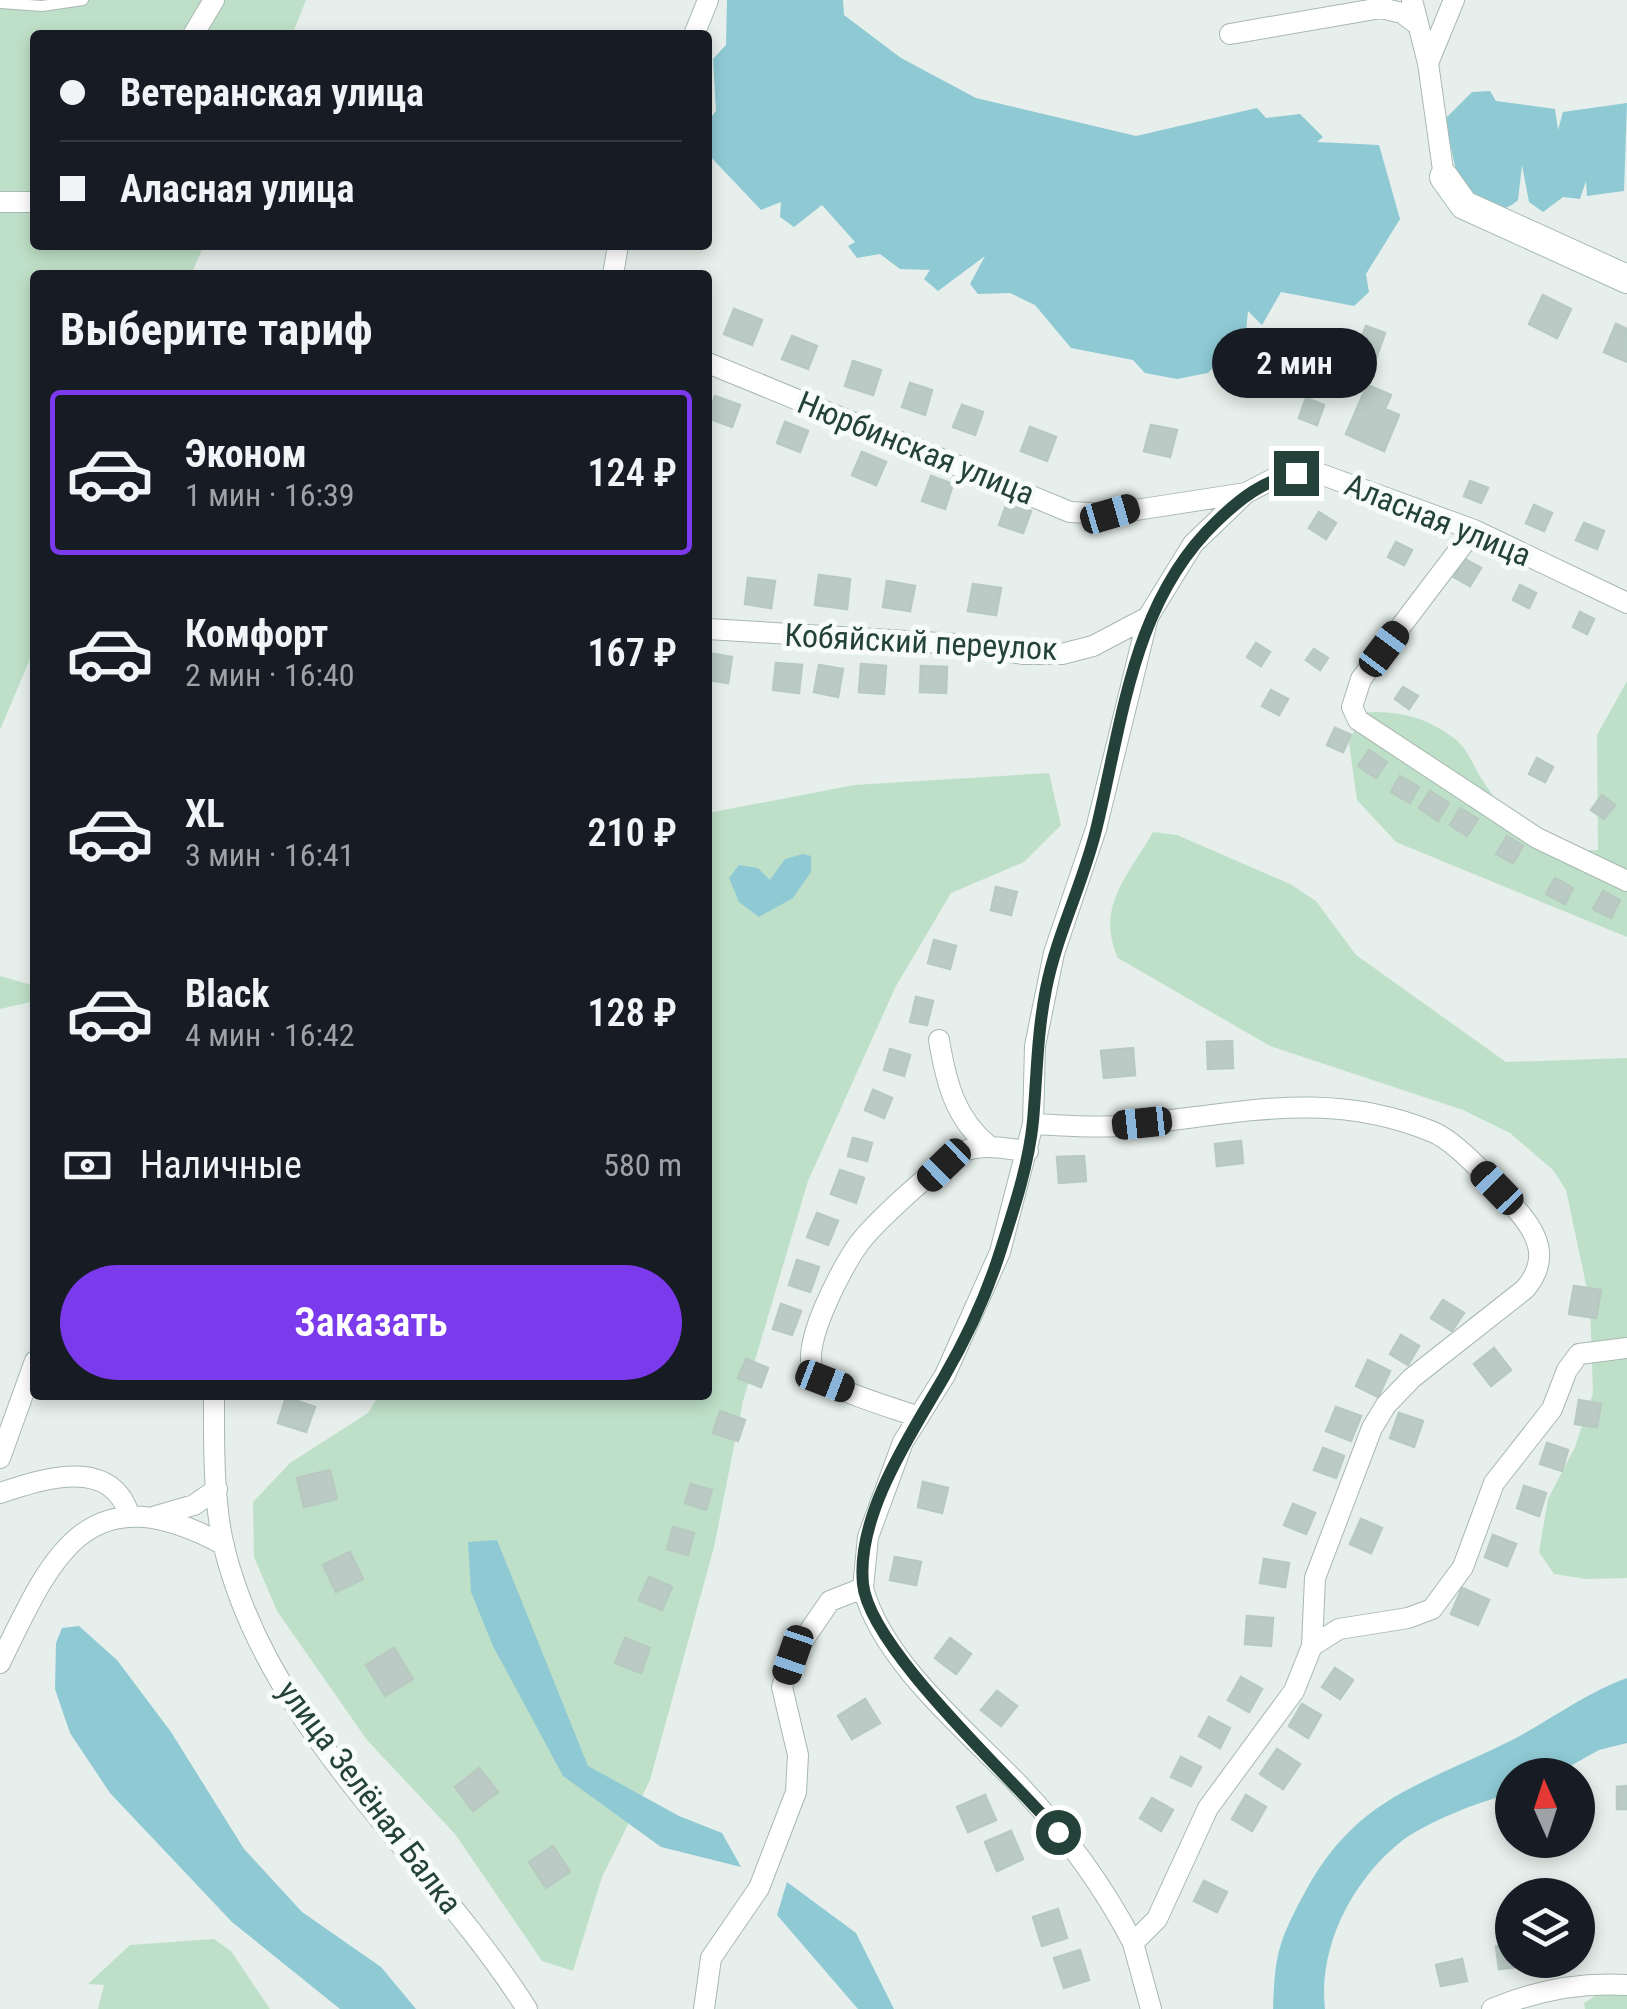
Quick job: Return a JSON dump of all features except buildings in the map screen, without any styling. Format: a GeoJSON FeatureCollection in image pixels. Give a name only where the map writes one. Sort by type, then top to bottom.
{"type":"FeatureCollection","features":[{"type":"Feature","properties":{"kind":"street"},"geometry":{"type":"LineString","coordinates":[[196,30],[214,0]]}},
{"type":"Feature","properties":{"kind":"street"},"geometry":{"type":"LineString","coordinates":[[696,30],[708,0]]}},
{"type":"Feature","properties":{"kind":"street"},"geometry":{"type":"LineString","coordinates":[[1412,0],[1428,63],[1444,176],[1464,205],[1627,279]]}},
{"type":"Feature","properties":{"kind":"street"},"geometry":{"type":"LineString","coordinates":[[1428,63],[1454,0]]}},
{"type":"Feature","properties":{"kind":"street"},"geometry":{"type":"LineString","coordinates":[[1230,34],[1381,8],[1402,13],[1418,25]]}},
{"type":"Feature","properties":{"kind":"street"},"geometry":{"type":"LineString","coordinates":[[0,202],[30,202]]}},
{"type":"Feature","properties":{"kind":"street","name":"Нюрбинская улица"},"geometry":{"type":"LineString","coordinates":[[712,364],[1070,512],[1110,514],[1246,494]]}},
{"type":"Feature","properties":{"kind":"street","name":"Аласная улица"},"geometry":{"type":"LineString","coordinates":[[1246,494],[1272,479],[1315,472],[1474,530],[1627,603]]}},
{"type":"Feature","properties":{"kind":"street","name":"Кобяйский переулок"},"geometry":{"type":"LineString","coordinates":[[712,629],[1062,654],[1094,646],[1148,617],[1194,544],[1246,494]]}},
{"type":"Feature","properties":{"kind":"street"},"geometry":{"type":"LineString","coordinates":[[1474,530],[1361,679],[1352,707],[1358,720],[1537,838],[1627,881]]}},
{"type":"Feature","properties":{"kind":"street"},"geometry":{"type":"LineString","coordinates":[[1148,617],[1096,829],[1054,953],[1036,1046],[1033,1124],[1000,1252],[945,1375],[903,1442],[868,1537],[863,1588],[882,1635],[946,1713],[1020,1786],[1112,1904],[1132,1944],[1151,2009]]}},
{"type":"Feature","properties":{"kind":"street"},"geometry":{"type":"LineString","coordinates":[[938,1040],[954,1104],[965,1122],[989,1146]]}},
{"type":"Feature","properties":{"kind":"street"},"geometry":{"type":"LineString","coordinates":[[1033,1124],[1113,1126],[1280,1105],[1349,1109],[1436,1133],[1520,1212],[1537,1239],[1542,1259],[1538,1274],[1524,1289],[1412,1378],[1386,1404],[1372,1428],[1315,1578],[1312,1646],[1294,1691],[1208,1808],[1158,1919],[1132,1944]]}},
{"type":"Feature","properties":{"kind":"street"},"geometry":{"type":"LineString","coordinates":[[918,1417],[825,1381],[809,1360],[810,1344],[860,1242],[959,1154],[989,1146],[1028,1151]]}},
{"type":"Feature","properties":{"kind":"street"},"geometry":{"type":"LineString","coordinates":[[1312,1646],[1340,1629],[1408,1618],[1432,1609],[1464,1567],[1494,1483],[1552,1409],[1567,1370],[1579,1354],[1627,1348]]}},
{"type":"Feature","properties":{"kind":"street"},"geometry":{"type":"LineString","coordinates":[[0,1458],[30,1375]]}},
{"type":"Feature","properties":{"kind":"street","name":"улица Зелёная Балка"},"geometry":{"type":"LineString","coordinates":[[214,1400],[224,1545],[258,1640],[289,1695],[334,1760],[486,1949],[527,2009]]}},
{"type":"Feature","properties":{"kind":"street"},"geometry":{"type":"LineString","coordinates":[[0,1493],[38,1480],[74,1476],[108,1483],[124,1495],[130,1516]]}},
{"type":"Feature","properties":{"kind":"street"},"geometry":{"type":"LineString","coordinates":[[153,1518],[194,1505],[218,1489]]}},
{"type":"Feature","properties":{"kind":"street"},"geometry":{"type":"LineString","coordinates":[[0,1663],[47,1568],[63,1548],[105,1520],[153,1518],[224,1545]]}},
{"type":"Feature","properties":{"kind":"street"},"geometry":{"type":"LineString","coordinates":[[704,2009],[711,1958],[759,1888],[796,1792],[798,1755],[782,1687],[793,1655],[830,1601],[863,1588]]}},
{"type":"Feature","properties":{"kind":"street"},"geometry":{"type":"LineString","coordinates":[[1492,2009],[1566,1988],[1627,1985]]}},
{"type":"Feature","properties":{"kind":"lane"},"geometry":{"type":"LineString","coordinates":[[0,3],[42,6],[83,0]]}},
{"type":"Feature","properties":{"kind":"green space"},"geometry":{"type":"Polygon","coordinates":[[[0,0],[306,0],[294,30],[30,30],[30,250],[202,250],[193,270],[30,270],[30,659],[0,730],[0,0]]]}},
{"type":"Feature","properties":{"kind":"green space"},"geometry":{"type":"Polygon","coordinates":[[[1627,681],[1627,937],[1396,842],[1357,800],[1349,743],[1361,713],[1398,714],[1433,725],[1459,742],[1504,810],[1529,833],[1559,847],[1598,850],[1597,735],[1627,681]]]}},
{"type":"Feature","properties":{"kind":"green space"},"geometry":{"type":"Polygon","coordinates":[[[1049,773],[1061,825],[1024,862],[951,893],[896,986],[808,1181],[743,1401],[714,1547],[650,1780],[602,1877],[573,1971],[542,1961],[455,1834],[367,1740],[277,1611],[254,1557],[253,1502],[290,1463],[368,1413],[376,1400],[712,1400],[712,812],[854,785],[1049,773]]]}},
{"type":"Feature","properties":{"kind":"green space"},"geometry":{"type":"Polygon","coordinates":[[[1153,832],[1177,835],[1290,884],[1316,901],[1356,955],[1506,1062],[1627,1058],[1627,1578],[1586,1579],[1554,1574],[1539,1552],[1548,1499],[1575,1447],[1593,1393],[1590,1303],[1566,1190],[1553,1170],[1510,1133],[1463,1110],[1270,1046],[1118,958],[1110,923],[1112,907],[1153,832]]]}},
{"type":"Feature","properties":{"kind":"green space"},"geometry":{"type":"Polygon","coordinates":[[[0,976],[30,985],[30,1002],[0,1009],[0,976]]]}},
{"type":"Feature","properties":{"kind":"green space"},"geometry":{"type":"Polygon","coordinates":[[[214,1939],[231,1951],[270,2009],[98,2009],[104,1985],[88,1984],[130,1945],[214,1939]]]}},
{"type":"Feature","properties":{"kind":"green space"},"geometry":{"type":"Polygon","coordinates":[[[1600,1993],[1627,1996],[1627,2009],[1585,2009],[1584,2003],[1600,1993]]]}},
{"type":"Feature","properties":{"kind":"water"},"geometry":{"type":"Polygon","coordinates":[[[727,0],[843,0],[844,15],[901,58],[976,98],[1136,136],[1257,108],[1266,118],[1300,114],[1323,137],[1317,142],[1379,145],[1400,219],[1366,274],[1369,292],[1354,306],[1281,292],[1262,325],[1248,311],[1246,331],[1208,373],[1177,379],[1145,373],[1133,360],[1071,348],[1035,305],[1010,293],[978,294],[970,284],[985,256],[938,291],[924,279],[930,270],[900,269],[880,254],[857,258],[848,246],[855,242],[822,205],[794,227],[780,217],[781,202],[761,210],[712,158],[712,116],[716,111],[713,59],[726,45],[727,0]]]}},
{"type":"Feature","properties":{"kind":"water"},"geometry":{"type":"Polygon","coordinates":[[[1490,91],[1496,101],[1555,109],[1558,130],[1563,112],[1627,103],[1624,191],[1587,196],[1586,181],[1580,199],[1563,197],[1543,212],[1529,202],[1522,165],[1518,200],[1502,209],[1481,202],[1459,185],[1445,119],[1472,92],[1490,91]]]}},
{"type":"Feature","properties":{"kind":"water"},"geometry":{"type":"Polygon","coordinates":[[[811,856],[811,872],[793,898],[759,917],[739,902],[729,878],[739,865],[758,868],[770,880],[785,859],[811,856]]]}},
{"type":"Feature","properties":{"kind":"water"},"geometry":{"type":"Polygon","coordinates":[[[497,1540],[588,1766],[679,1816],[722,1833],[741,1867],[661,1847],[563,1776],[493,1646],[471,1592],[468,1542],[497,1540]]]}},
{"type":"Feature","properties":{"kind":"water"},"geometry":{"type":"Polygon","coordinates":[[[79,1626],[117,1660],[171,1732],[244,1849],[302,1912],[381,1967],[416,2009],[340,2009],[232,1922],[110,1793],[70,1733],[55,1689],[56,1643],[62,1628],[79,1626]]]}},
{"type":"Feature","properties":{"kind":"water"},"geometry":{"type":"Polygon","coordinates":[[[1627,1678],[1627,1743],[1585,1758],[1495,1758],[1495,1798],[1422,1828],[1398,1844],[1352,1897],[1327,1963],[1325,2009],[1273,2009],[1277,1962],[1288,1925],[1323,1862],[1344,1837],[1366,1817],[1416,1785],[1506,1743],[1627,1678]]]}},
{"type":"Feature","properties":{"kind":"water"},"geometry":{"type":"Polygon","coordinates":[[[787,1882],[856,1933],[894,2009],[858,2009],[777,1915],[787,1882]]]}},
{"type":"Feature","properties":{"kind":"route"},"geometry":{"type":"LineString","coordinates":[[1058,1832],[1020,1786],[946,1713],[882,1635],[863,1588],[862,1566],[868,1537],[903,1442],[945,1375],[1000,1252],[1033,1124],[1036,1046],[1046,987],[1096,829],[1148,617],[1167,581],[1194,544],[1246,494],[1272,479],[1296,473]]}}]}
